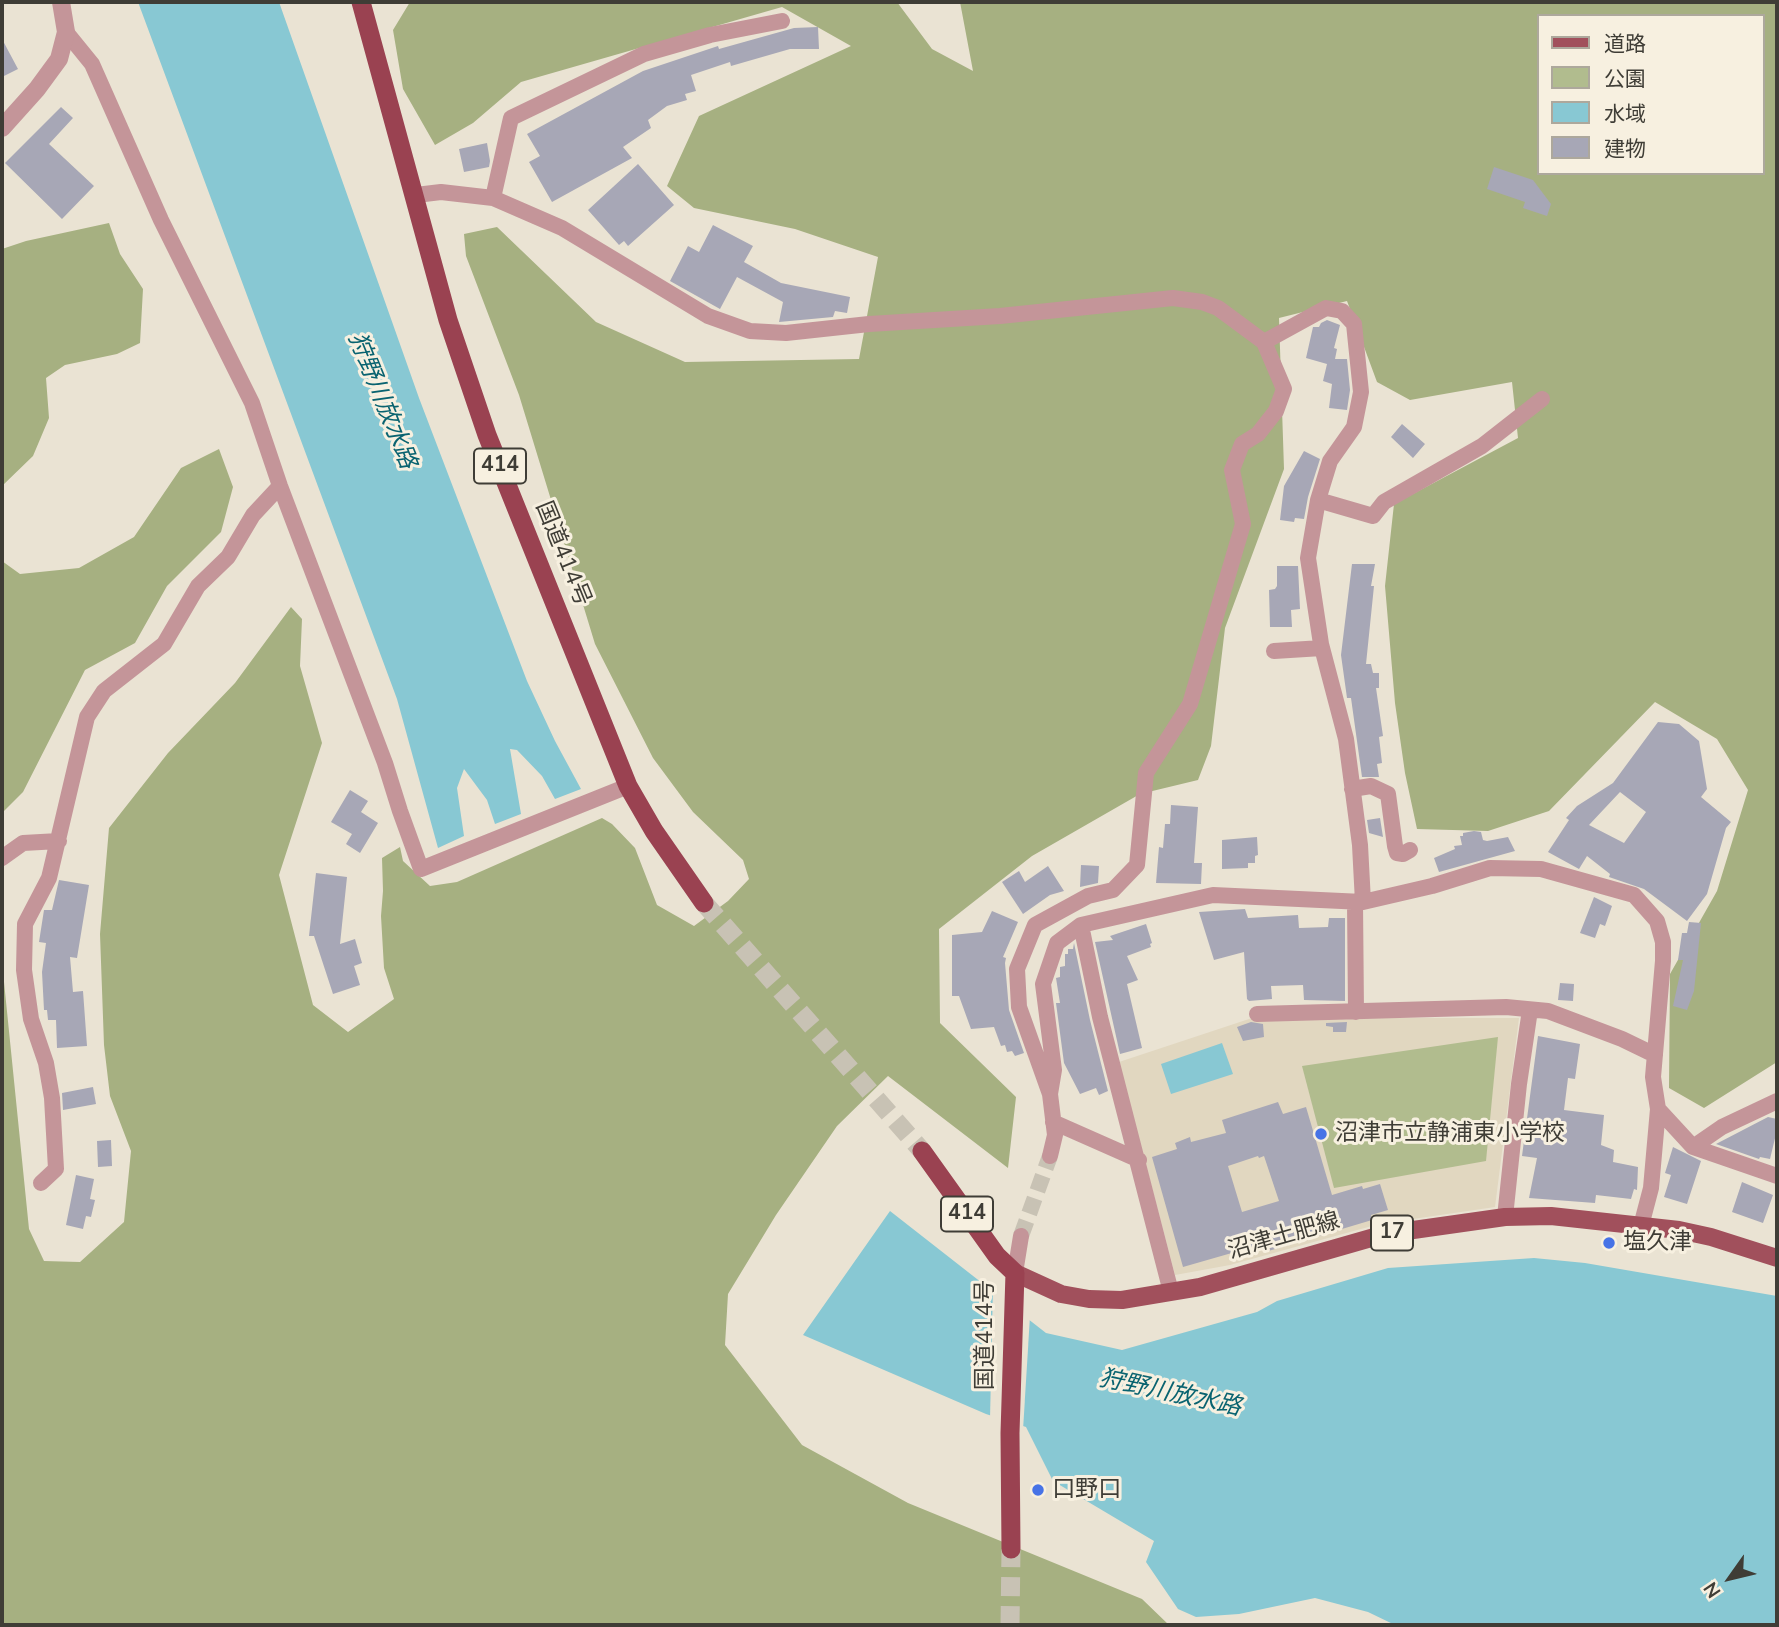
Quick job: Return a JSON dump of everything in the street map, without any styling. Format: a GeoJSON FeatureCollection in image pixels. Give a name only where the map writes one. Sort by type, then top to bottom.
{"type":"FeatureCollection","features":[{"type":"Feature","properties":{"kind":"highway","name":"国道414号"},"geometry":{"type":"LineString","coordinates":[[361,2],[416,195],[448,320],[487,435],[628,786],[654,831],[705,903]]}},
{"type":"Feature","properties":{"kind":"highway","name":"国道414号"},"geometry":{"type":"LineString","coordinates":[[922,1151],[997,1256],[1015,1273],[1010,1433],[1011,1549]]}},
{"type":"Feature","properties":{"kind":"main road","name":"沼津土肥線"},"geometry":{"type":"LineString","coordinates":[[1015,1273],[1061,1294],[1122,1300],[1200,1287],[1385,1234],[1505,1217],[1551,1216],[1679,1230],[1777,1258]]}},
{"type":"Feature","properties":{"kind":"street"},"geometry":{"type":"LineString","coordinates":[[2,128],[37,89],[59,59],[66,32],[61,2]]}},
{"type":"Feature","properties":{"kind":"street"},"geometry":{"type":"LineString","coordinates":[[493,198],[511,118],[644,54],[710,34],[782,21]]}},
{"type":"Feature","properties":{"kind":"street"},"geometry":{"type":"LineString","coordinates":[[66,32],[92,64],[161,220],[251,403],[385,763],[421,869],[628,786]]}},
{"type":"Feature","properties":{"kind":"street"},"geometry":{"type":"LineString","coordinates":[[416,195],[441,192],[493,198],[562,228],[708,316],[750,331],[786,333],[869,324],[1000,316],[1173,298],[1202,302],[1218,308],[1264,342],[1284,389],[1270,419],[1258,434],[1242,444],[1232,470],[1243,524],[1189,704],[1146,773],[1137,865],[1113,890],[1088,896],[1035,925],[1017,969],[1019,1007],[1050,1094],[1055,1135],[1050,1156]]}},
{"type":"Feature","properties":{"kind":"street"},"geometry":{"type":"LineString","coordinates":[[1264,342],[1326,308],[1342,311],[1354,324],[1361,393],[1354,427],[1330,461],[1318,500],[1308,558],[1322,648],[1346,739],[1360,845],[1356,1012]]}},
{"type":"Feature","properties":{"kind":"street"},"geometry":{"type":"LineString","coordinates":[[1318,500],[1373,516],[1384,502],[1482,446],[1530,402]]}},
{"type":"Feature","properties":{"kind":"street"},"geometry":{"type":"LineString","coordinates":[[41,1183],[56,1169],[52,1098],[46,1063],[31,1019],[24,970],[25,923],[50,878],[87,717],[104,691],[164,644],[198,586],[228,557],[253,515],[280,486]]}},
{"type":"Feature","properties":{"kind":"street"},"geometry":{"type":"LineString","coordinates":[[1274,651],[1322,648]]}},
{"type":"Feature","properties":{"kind":"street"},"geometry":{"type":"LineString","coordinates":[[1352,789],[1371,786],[1388,794],[1397,852],[1403,854],[1410,850]]}},
{"type":"Feature","properties":{"kind":"street"},"geometry":{"type":"LineString","coordinates":[[2,858],[23,842],[59,841]]}},
{"type":"Feature","properties":{"kind":"street"},"geometry":{"type":"LineString","coordinates":[[1050,1094],[1054,1070],[1043,984],[1057,943],[1081,925],[1213,895],[1359,902],[1432,886],[1490,868],[1541,869],[1634,895],[1657,921],[1663,942],[1664,961],[1653,1077],[1658,1109],[1651,1188],[1641,1226]]}},
{"type":"Feature","properties":{"kind":"street"},"geometry":{"type":"LineString","coordinates":[[1081,925],[1100,1017],[1171,1292]]}},
{"type":"Feature","properties":{"kind":"street"},"geometry":{"type":"LineString","coordinates":[[1257,1014],[1507,1007],[1548,1011],[1622,1039],[1655,1055]]}},
{"type":"Feature","properties":{"kind":"street"},"geometry":{"type":"LineString","coordinates":[[1505,1217],[1530,1010]]}},
{"type":"Feature","properties":{"kind":"street"},"geometry":{"type":"LineString","coordinates":[[1693,1147],[1722,1127],[1777,1101]]}},
{"type":"Feature","properties":{"kind":"street"},"geometry":{"type":"LineString","coordinates":[[1658,1109],[1693,1147],[1777,1176]]}},
{"type":"Feature","properties":{"kind":"street"},"geometry":{"type":"LineString","coordinates":[[1053,1122],[1139,1160]]}},
{"type":"Feature","properties":{"kind":"street"},"geometry":{"type":"LineString","coordinates":[[1015,1273],[1021,1236]]}},
{"type":"Feature","properties":{"kind":"shaded area","name":"沼津市立静浦東小学校"},"geometry":{"type":"Polygon","coordinates":[[[1252,1018],[1519,1018],[1495,1207],[1379,1224],[1230,1265],[1175,1275],[1119,1062],[1252,1018]]]}},
{"type":"Feature","properties":{"kind":"green space"},"geometry":{"type":"Polygon","coordinates":[[[410,2],[897,2],[932,49],[973,71],[960,2],[1777,2],[1777,1062],[1704,1108],[1669,1088],[1670,974],[1717,891],[1748,790],[1717,739],[1655,702],[1549,811],[1488,831],[1417,829],[1405,773],[1395,703],[1385,586],[1394,504],[1518,438],[1512,382],[1410,400],[1377,382],[1347,301],[1279,318],[1284,469],[1225,628],[1211,746],[1198,780],[1140,794],[1032,856],[939,929],[940,1023],[1016,1097],[1008,1168],[888,1076],[837,1126],[776,1215],[728,1294],[725,1345],[802,1445],[908,1503],[1142,1599],[1169,1625],[2,1625],[2,962],[29,1229],[44,1261],[80,1262],[124,1222],[131,1151],[110,1096],[104,1045],[100,934],[109,828],[168,753],[235,683],[291,607],[302,619],[300,666],[322,743],[279,875],[313,1005],[348,1032],[394,999],[384,968],[382,858],[400,847],[403,861],[430,886],[457,882],[602,818],[612,824],[635,848],[657,905],[694,926],[728,901],[749,879],[743,860],[693,812],[653,758],[595,644],[519,395],[466,256],[464,234],[497,227],[596,322],[685,362],[859,359],[878,257],[795,229],[694,208],[667,186],[699,116],[851,46],[782,7],[521,82],[473,123],[435,145],[403,89],[393,30],[410,2]]]}},
{"type":"Feature","properties":{"kind":"green space"},"geometry":{"type":"Polygon","coordinates":[[[109,223],[120,254],[143,289],[140,343],[117,354],[65,365],[46,378],[49,418],[33,456],[2,486],[2,249],[26,241],[109,223]]]}},
{"type":"Feature","properties":{"kind":"green space"},"geometry":{"type":"Polygon","coordinates":[[[219,449],[233,487],[221,532],[167,586],[135,643],[85,670],[23,792],[2,813],[2,561],[20,574],[79,568],[134,537],[181,468],[219,449]]]}},
{"type":"Feature","properties":{"kind":"green space"},"geometry":{"type":"Polygon","coordinates":[[[1498,1037],[1486,1161],[1334,1188],[1302,1066],[1498,1037]]]}},
{"type":"Feature","properties":{"kind":"water","name":"狩野川放水路"},"geometry":{"type":"Polygon","coordinates":[[[138,2],[279,2],[419,398],[527,681],[581,789],[555,799],[542,776],[517,750],[510,749],[521,814],[495,824],[487,800],[464,769],[457,788],[464,836],[438,848],[397,699],[138,2]]]}},
{"type":"Feature","properties":{"kind":"water"},"geometry":{"type":"Polygon","coordinates":[[[1222,1043],[1233,1074],[1171,1094],[1161,1064],[1222,1043]]]}},
{"type":"Feature","properties":{"kind":"water","name":"狩野川放水路"},"geometry":{"type":"Polygon","coordinates":[[[890,1211],[1046,1333],[1122,1350],[1257,1312],[1277,1301],[1388,1268],[1534,1258],[1585,1263],[1777,1296],[1777,1625],[1395,1625],[1368,1612],[1315,1598],[1239,1614],[1196,1617],[1178,1609],[1146,1562],[1154,1541],[1053,1481],[1026,1427],[986,1414],[803,1335],[890,1211]]]}},
{"type":"Feature","properties":{"kind":"pier"},"geometry":{"type":"Polygon","coordinates":[[[993,1287],[1030,1316],[1023,1430],[990,1419],[993,1287]]]}},
{"type":"Feature","properties":{"kind":"building"},"geometry":{"type":"Polygon","coordinates":[[[818,27],[819,49],[790,49],[731,66],[730,62],[691,75],[696,91],[685,94],[687,100],[667,106],[648,120],[651,128],[623,147],[632,158],[552,202],[529,162],[540,156],[527,134],[643,71],[718,46],[719,49],[794,28],[818,27]]]}},
{"type":"Feature","properties":{"kind":"building"},"geometry":{"type":"Polygon","coordinates":[[[2,39],[18,69],[2,77],[2,39]]]}},
{"type":"Feature","properties":{"kind":"building"},"geometry":{"type":"Polygon","coordinates":[[[61,107],[73,118],[49,144],[94,186],[62,219],[5,163],[61,107]]]}},
{"type":"Feature","properties":{"kind":"building"},"geometry":{"type":"Polygon","coordinates":[[[487,143],[489,167],[464,172],[459,149],[487,143]]]}},
{"type":"Feature","properties":{"kind":"building"},"geometry":{"type":"Polygon","coordinates":[[[638,164],[674,205],[628,246],[624,241],[619,245],[588,210],[638,164]]]}},
{"type":"Feature","properties":{"kind":"building"},"geometry":{"type":"Polygon","coordinates":[[[1494,167],[1533,180],[1551,204],[1547,216],[1523,208],[1525,202],[1487,189],[1494,167]]]}},
{"type":"Feature","properties":{"kind":"building"},"geometry":{"type":"Polygon","coordinates":[[[713,225],[753,246],[744,262],[781,283],[850,297],[847,313],[835,311],[833,317],[779,322],[783,302],[737,277],[720,309],[670,281],[688,246],[699,252],[713,225]]]}},
{"type":"Feature","properties":{"kind":"building"},"geometry":{"type":"Polygon","coordinates":[[[1327,320],[1340,325],[1334,348],[1337,349],[1335,359],[1347,359],[1350,390],[1347,410],[1329,408],[1332,384],[1323,381],[1327,364],[1306,358],[1313,327],[1319,327],[1327,320]]]}},
{"type":"Feature","properties":{"kind":"building"},"geometry":{"type":"Polygon","coordinates":[[[1402,424],[1425,444],[1413,458],[1391,437],[1402,424]]]}},
{"type":"Feature","properties":{"kind":"building"},"geometry":{"type":"Polygon","coordinates":[[[1304,451],[1320,459],[1304,519],[1295,518],[1294,522],[1280,520],[1284,486],[1304,451]]]}},
{"type":"Feature","properties":{"kind":"building"},"geometry":{"type":"Polygon","coordinates":[[[1352,564],[1375,564],[1366,664],[1371,664],[1373,673],[1379,673],[1379,688],[1376,688],[1383,736],[1379,737],[1382,763],[1377,764],[1379,777],[1362,777],[1351,698],[1347,698],[1341,655],[1352,564]]]}},
{"type":"Feature","properties":{"kind":"building"},"geometry":{"type":"Polygon","coordinates":[[[1277,566],[1298,566],[1300,609],[1291,610],[1292,627],[1270,627],[1269,590],[1277,586],[1277,566]]]}},
{"type":"Feature","properties":{"kind":"building"},"geometry":{"type":"Polygon","coordinates":[[[1658,722],[1679,724],[1699,741],[1707,789],[1701,797],[1731,822],[1726,828],[1707,894],[1687,921],[1644,889],[1609,877],[1610,874],[1587,856],[1579,869],[1548,852],[1569,820],[1566,818],[1577,806],[1613,783],[1658,722]],[[1620,792],[1589,825],[1624,843],[1646,812],[1620,792]]]}},
{"type":"Feature","properties":{"kind":"building"},"geometry":{"type":"Polygon","coordinates":[[[350,790],[368,801],[361,812],[378,823],[360,853],[346,844],[352,834],[331,822],[350,790]]]}},
{"type":"Feature","properties":{"kind":"building"},"geometry":{"type":"Polygon","coordinates":[[[1171,805],[1198,807],[1194,863],[1202,863],[1201,884],[1156,883],[1159,847],[1163,848],[1165,824],[1170,824],[1171,805]]]}},
{"type":"Feature","properties":{"kind":"building"},"geometry":{"type":"Polygon","coordinates":[[[1380,818],[1383,837],[1369,833],[1367,820],[1380,818]]]}},
{"type":"Feature","properties":{"kind":"building"},"geometry":{"type":"Polygon","coordinates":[[[1474,831],[1481,832],[1483,840],[1487,841],[1508,837],[1515,851],[1439,872],[1434,858],[1455,849],[1454,846],[1462,845],[1460,836],[1474,831]]]}},
{"type":"Feature","properties":{"kind":"building"},"geometry":{"type":"Polygon","coordinates":[[[1257,837],[1258,855],[1255,856],[1255,863],[1248,863],[1248,868],[1222,869],[1222,840],[1257,837]]]}},
{"type":"Feature","properties":{"kind":"building"},"geometry":{"type":"Polygon","coordinates":[[[1081,865],[1099,866],[1098,883],[1080,887],[1081,865]]]}},
{"type":"Feature","properties":{"kind":"building"},"geometry":{"type":"Polygon","coordinates":[[[1048,866],[1064,891],[1050,895],[1023,914],[1002,882],[1019,871],[1025,882],[1048,866]]]}},
{"type":"Feature","properties":{"kind":"building"},"geometry":{"type":"Polygon","coordinates":[[[316,873],[347,877],[340,944],[355,939],[362,963],[354,966],[360,985],[333,994],[314,936],[309,936],[316,873]]]}},
{"type":"Feature","properties":{"kind":"building"},"geometry":{"type":"Polygon","coordinates":[[[59,880],[89,885],[77,958],[70,957],[73,992],[83,991],[87,1046],[57,1048],[56,1020],[48,1020],[47,1010],[44,1010],[42,972],[46,943],[39,942],[44,910],[52,910],[59,880]]]}},
{"type":"Feature","properties":{"kind":"building"},"geometry":{"type":"Polygon","coordinates":[[[1594,897],[1612,906],[1605,926],[1600,924],[1595,938],[1580,933],[1594,897]]]}},
{"type":"Feature","properties":{"kind":"building"},"geometry":{"type":"Polygon","coordinates":[[[1245,909],[1248,918],[1298,915],[1299,928],[1328,927],[1329,918],[1345,918],[1345,1001],[1304,1000],[1303,985],[1271,986],[1272,999],[1249,1001],[1244,952],[1214,960],[1199,912],[1245,909]]]}},
{"type":"Feature","properties":{"kind":"building"},"geometry":{"type":"Polygon","coordinates":[[[992,911],[1018,922],[1003,957],[1006,958],[1009,1010],[1024,1053],[1015,1056],[1012,1051],[1007,1052],[1005,1045],[1001,1046],[994,1027],[971,1029],[959,996],[952,996],[952,935],[982,932],[992,911]]]}},
{"type":"Feature","properties":{"kind":"building"},"geometry":{"type":"Polygon","coordinates":[[[1689,922],[1701,923],[1694,991],[1687,1010],[1673,1006],[1683,960],[1678,960],[1682,933],[1687,933],[1689,922]]]}},
{"type":"Feature","properties":{"kind":"building"},"geometry":{"type":"Polygon","coordinates":[[[1146,924],[1151,947],[1127,956],[1138,980],[1127,984],[1142,1048],[1120,1054],[1095,942],[1113,940],[1110,936],[1146,924]]]}},
{"type":"Feature","properties":{"kind":"building"},"geometry":{"type":"Polygon","coordinates":[[[1074,943],[1108,1091],[1099,1095],[1096,1088],[1080,1094],[1064,1063],[1056,1003],[1060,1003],[1056,978],[1060,977],[1060,967],[1065,966],[1065,954],[1068,954],[1068,949],[1073,949],[1074,943]]]}},
{"type":"Feature","properties":{"kind":"building"},"geometry":{"type":"Polygon","coordinates":[[[1560,983],[1574,984],[1573,1001],[1558,1000],[1560,983]]]}},
{"type":"Feature","properties":{"kind":"building"},"geometry":{"type":"Polygon","coordinates":[[[1251,1022],[1263,1024],[1264,1037],[1243,1041],[1237,1027],[1251,1022]]]}},
{"type":"Feature","properties":{"kind":"building"},"geometry":{"type":"Polygon","coordinates":[[[1347,1022],[1346,1032],[1333,1032],[1333,1027],[1326,1026],[1326,1023],[1347,1022]]]}},
{"type":"Feature","properties":{"kind":"building"},"geometry":{"type":"Polygon","coordinates":[[[1538,1036],[1580,1044],[1575,1079],[1568,1078],[1564,1110],[1604,1115],[1601,1145],[1614,1150],[1613,1162],[1638,1167],[1637,1190],[1634,1189],[1631,1199],[1596,1195],[1595,1203],[1529,1198],[1537,1158],[1522,1156],[1538,1036]]]}},
{"type":"Feature","properties":{"kind":"building"},"geometry":{"type":"Polygon","coordinates":[[[93,1087],[96,1104],[63,1110],[62,1093],[93,1087]]]}},
{"type":"Feature","properties":{"kind":"building"},"geometry":{"type":"Polygon","coordinates":[[[1278,1102],[1283,1114],[1306,1107],[1332,1195],[1380,1184],[1388,1210],[1371,1215],[1372,1220],[1265,1252],[1263,1244],[1183,1267],[1152,1157],[1177,1149],[1175,1143],[1190,1137],[1191,1142],[1226,1133],[1222,1120],[1278,1102]],[[1258,1156],[1228,1166],[1242,1212],[1279,1201],[1264,1156],[1258,1156]]]}},
{"type":"Feature","properties":{"kind":"building"},"geometry":{"type":"Polygon","coordinates":[[[1768,1117],[1777,1119],[1770,1159],[1759,1159],[1716,1144],[1768,1117]]]}},
{"type":"Feature","properties":{"kind":"building"},"geometry":{"type":"Polygon","coordinates":[[[111,1140],[112,1166],[98,1167],[97,1141],[111,1140]]]}},
{"type":"Feature","properties":{"kind":"building"},"geometry":{"type":"Polygon","coordinates":[[[1673,1147],[1701,1161],[1687,1204],[1664,1197],[1671,1175],[1665,1173],[1673,1147]]]}},
{"type":"Feature","properties":{"kind":"building"},"geometry":{"type":"Polygon","coordinates":[[[76,1175],[94,1179],[90,1199],[95,1200],[91,1217],[86,1216],[83,1229],[66,1225],[76,1175]]]}},
{"type":"Feature","properties":{"kind":"building"},"geometry":{"type":"Polygon","coordinates":[[[1742,1182],[1773,1195],[1763,1223],[1732,1212],[1742,1182]]]}},
{"type":"Feature","properties":{"kind":"tunnel"},"geometry":{"type":"LineString","coordinates":[[704,903],[922,1151]]}},
{"type":"Feature","properties":{"kind":"tunnel"},"geometry":{"type":"LineString","coordinates":[[1021,1236],[1050,1156]]}},
{"type":"Feature","properties":{"kind":"tunnel"},"geometry":{"type":"LineString","coordinates":[[1010,1625],[1011,1549]]}},
{"type":"Feature","properties":{"kind":"place","name":"沼津市立静浦東小学校"},"geometry":{"type":"Point","coordinates":[1321,1134]}},
{"type":"Feature","properties":{"kind":"place","name":"塩久津"},"geometry":{"type":"Point","coordinates":[1609,1243]}},
{"type":"Feature","properties":{"kind":"place","name":"口野口"},"geometry":{"type":"Point","coordinates":[1038,1490]}}]}
